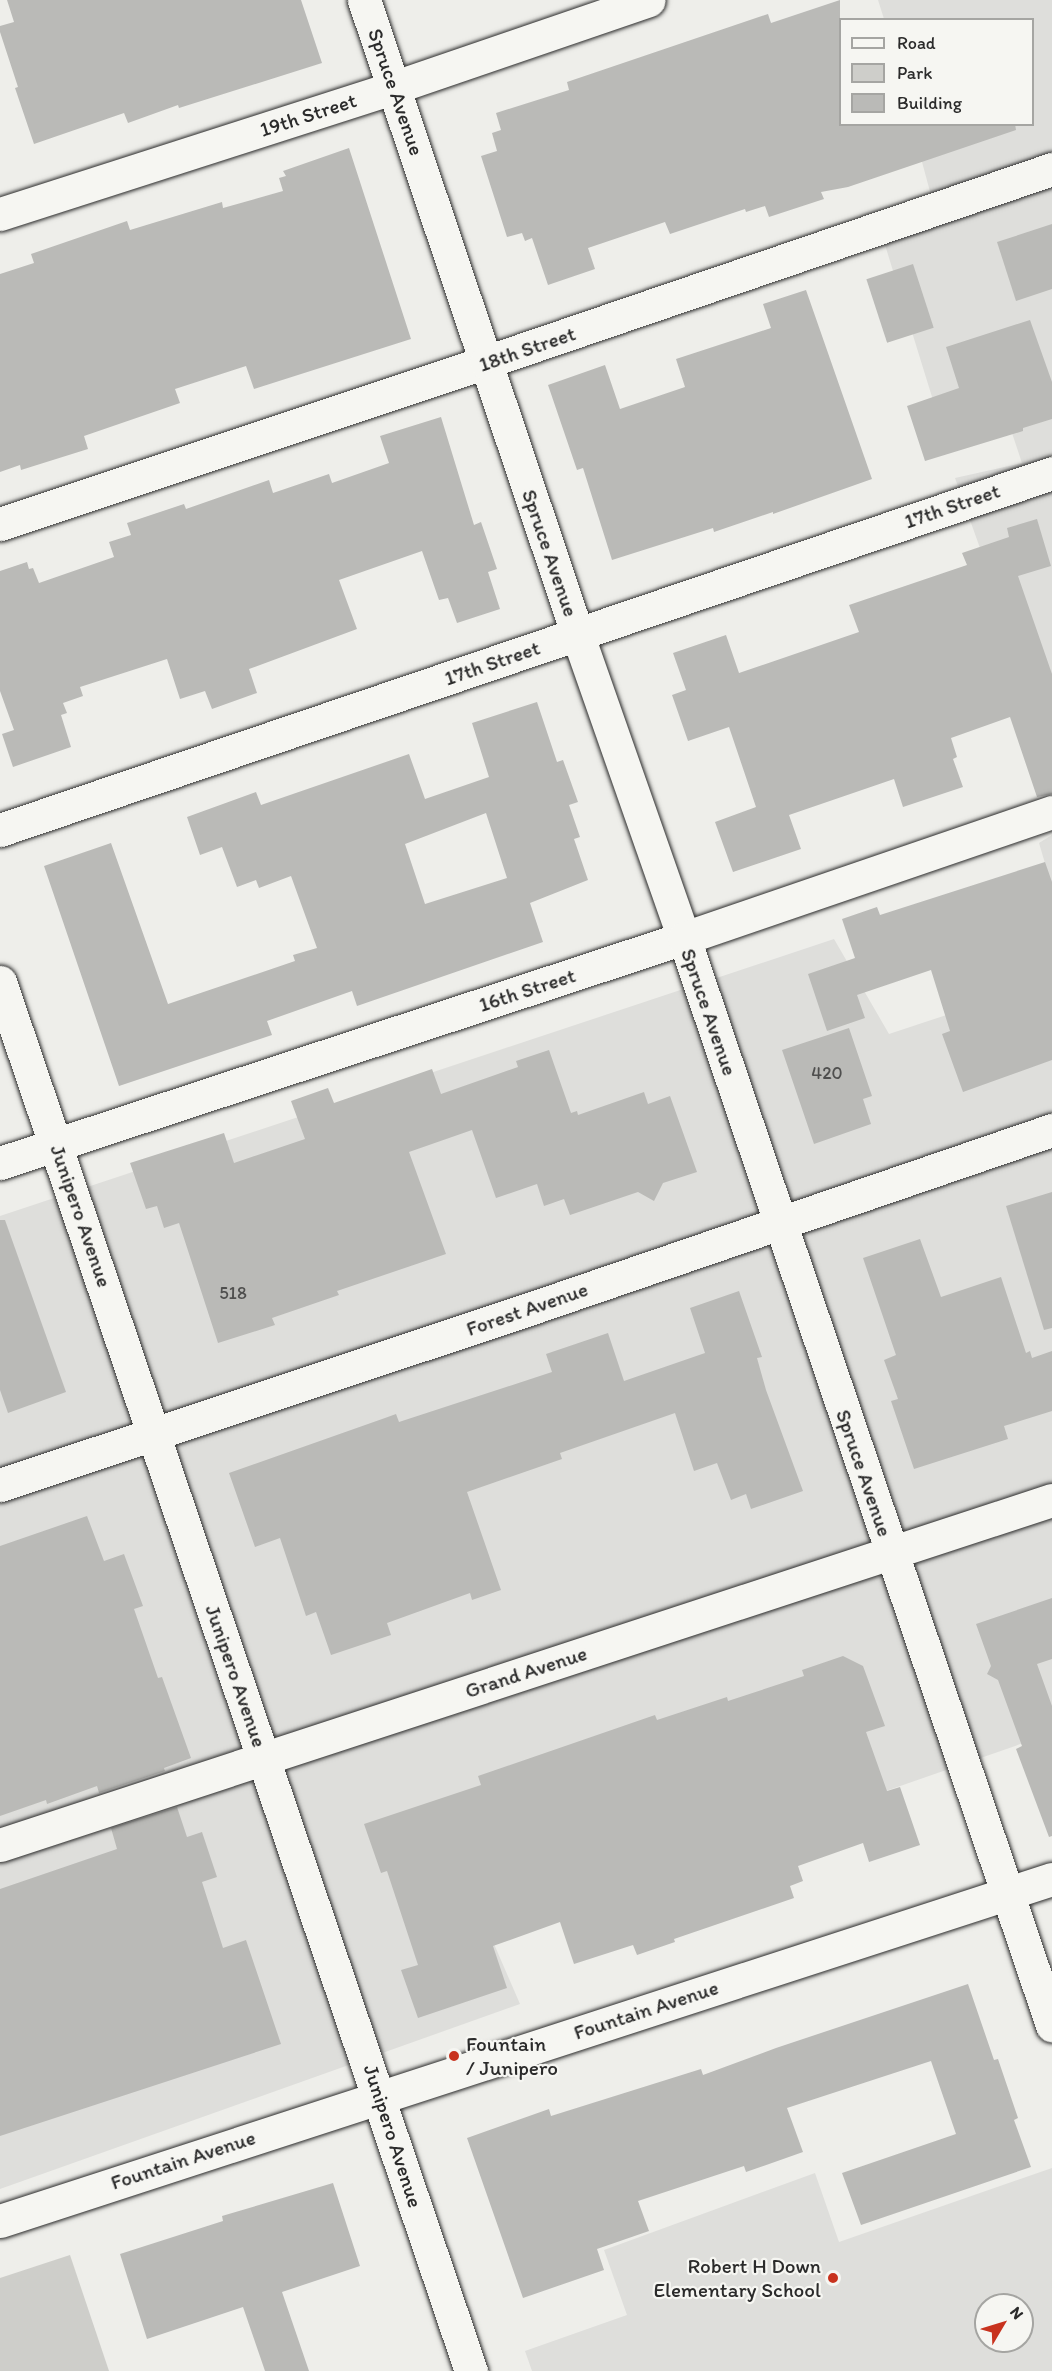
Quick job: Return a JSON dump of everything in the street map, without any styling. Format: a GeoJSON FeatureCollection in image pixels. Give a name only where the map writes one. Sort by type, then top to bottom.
{"type":"FeatureCollection","features":[{"type":"Feature","properties":{"kind":"street","name":"Spruce Avenue"},"geometry":{"type":"LineString","coordinates":[[364,0],[577,633],[684,938],[1006,1895],[1052,2025]]}},
{"type":"Feature","properties":{"kind":"street","name":"19th Street"},"geometry":{"type":"LineString","coordinates":[[0,214],[395,87],[650,0]]}},
{"type":"Feature","properties":{"kind":"street","name":"18th Street"},"geometry":{"type":"LineString","coordinates":[[0,524],[486,362],[1052,169]]}},
{"type":"Feature","properties":{"kind":"street","name":"17th Street"},"geometry":{"type":"LineString","coordinates":[[0,830],[1052,472]]}},
{"type":"Feature","properties":{"kind":"street","name":"16th Street"},"geometry":{"type":"LineString","coordinates":[[0,1163],[684,938],[1052,812]]}},
{"type":"Feature","properties":{"kind":"street","name":"Junipero Avenue"},"geometry":{"type":"LineString","coordinates":[[0,982],[471,2371]]}},
{"type":"Feature","properties":{"kind":"street","name":"Forest Avenue"},"geometry":{"type":"LineString","coordinates":[[0,1485],[532,1308],[1052,1130]]}},
{"type":"Feature","properties":{"kind":"street","name":"Grand Avenue"},"geometry":{"type":"LineString","coordinates":[[0,1845],[1052,1500]]}},
{"type":"Feature","properties":{"kind":"street","name":"Fountain Avenue"},"geometry":{"type":"LineString","coordinates":[[0,2221],[1052,1879]]}},
{"type":"Feature","properties":{"kind":"shaded area"},"geometry":{"type":"Polygon","coordinates":[[[878,0],[1052,0],[1052,687],[1031,691],[955,478],[1022,463],[993,376],[937,413],[881,232],[935,210],[912,126],[1034,126],[1034,18],[884,18],[878,0]]]}},
{"type":"Feature","properties":{"kind":"shaded area"},"geometry":{"type":"Polygon","coordinates":[[[1052,835],[1052,887],[1039,843],[1052,835]]]}},
{"type":"Feature","properties":{"kind":"shaded area"},"geometry":{"type":"Polygon","coordinates":[[[834,939],[889,1034],[1052,980],[1052,1733],[488,1930],[520,2004],[0,2189],[0,1216],[834,939]]]}},
{"type":"Feature","properties":{"kind":"shaded area","name":"Robert H Down Elementary School"},"geometry":{"type":"Polygon","coordinates":[[[1052,2168],[1052,2371],[532,2371],[525,2351],[627,2315],[604,2250],[815,2173],[839,2242],[1052,2168]]]}},
{"type":"Feature","properties":{"kind":"green space"},"geometry":{"type":"Polygon","coordinates":[[[70,2255],[109,2371],[0,2371],[0,2278],[70,2255]]]}},
{"type":"Feature","properties":{"kind":"building"},"geometry":{"type":"Polygon","coordinates":[[[7,0],[301,0],[322,63],[179,108],[178,105],[128,123],[124,113],[34,144],[15,88],[18,87],[0,32],[0,26],[14,22],[7,0]]]}},
{"type":"Feature","properties":{"kind":"building"},"geometry":{"type":"Polygon","coordinates":[[[840,0],[839,126],[1015,126],[1016,130],[848,187],[821,192],[824,199],[769,217],[765,206],[746,212],[745,209],[670,234],[665,222],[588,248],[595,269],[548,285],[532,238],[525,241],[522,233],[507,237],[481,156],[497,151],[492,133],[501,130],[496,113],[569,90],[567,82],[768,14],[771,23],[840,0]]]}},
{"type":"Feature","properties":{"kind":"building"},"geometry":{"type":"Polygon","coordinates":[[[349,148],[411,339],[254,389],[246,366],[175,389],[180,403],[84,436],[88,449],[21,470],[20,465],[0,472],[0,274],[34,263],[31,254],[127,221],[130,230],[222,202],[223,208],[283,191],[279,178],[286,176],[283,171],[349,148]]]}},
{"type":"Feature","properties":{"kind":"building"},"geometry":{"type":"Polygon","coordinates":[[[1052,224],[1052,289],[1016,301],[997,242],[1052,224]]]}},
{"type":"Feature","properties":{"kind":"building"},"geometry":{"type":"Polygon","coordinates":[[[913,264],[934,328],[887,343],[866,279],[913,264]]]}},
{"type":"Feature","properties":{"kind":"building"},"geometry":{"type":"Polygon","coordinates":[[[806,290],[872,479],[773,514],[773,512],[714,532],[713,528],[612,560],[583,468],[577,470],[548,385],[605,365],[620,409],[685,387],[676,359],[771,328],[763,304],[806,290]]]}},
{"type":"Feature","properties":{"kind":"building"},"geometry":{"type":"Polygon","coordinates":[[[1030,320],[1052,382],[1052,419],[1023,428],[1023,431],[925,461],[907,406],[959,388],[946,347],[1030,320]]]}},
{"type":"Feature","properties":{"kind":"building"},"geometry":{"type":"Polygon","coordinates":[[[441,417],[474,525],[481,522],[497,569],[488,572],[500,609],[457,623],[448,598],[439,600],[422,551],[339,580],[357,629],[249,669],[257,693],[212,709],[205,691],[180,699],[167,659],[80,687],[83,696],[63,703],[67,713],[61,715],[71,747],[13,767],[2,734],[14,730],[0,691],[0,571],[27,562],[29,569],[33,568],[39,583],[114,557],[109,542],[131,535],[127,523],[184,504],[186,509],[269,480],[273,493],[329,474],[332,483],[389,463],[380,436],[441,417]]]}},
{"type":"Feature","properties":{"kind":"building"},"geometry":{"type":"Polygon","coordinates":[[[1037,519],[1051,566],[1018,576],[1052,674],[1052,794],[1037,797],[1010,717],[951,738],[957,757],[953,759],[963,787],[903,807],[894,779],[789,815],[801,849],[733,872],[715,822],[756,807],[729,727],[688,741],[672,695],[686,690],[673,653],[726,635],[739,673],[859,632],[849,605],[967,565],[962,553],[1009,537],[1007,528],[1037,519]]]}},
{"type":"Feature","properties":{"kind":"building"},"geometry":{"type":"Polygon","coordinates":[[[537,702],[557,762],[563,760],[578,802],[569,805],[580,837],[574,839],[588,880],[530,903],[543,942],[357,1006],[352,991],[267,1021],[272,1035],[119,1086],[44,866],[111,843],[168,1004],[295,961],[293,955],[317,948],[291,876],[259,888],[256,880],[237,887],[222,847],[200,855],[187,817],[256,792],[261,805],[409,754],[425,799],[489,777],[472,723],[537,702]],[[486,813],[405,844],[425,904],[507,878],[486,813]]]}},
{"type":"Feature","properties":{"kind":"building"},"geometry":{"type":"Polygon","coordinates":[[[1045,862],[1052,882],[1052,1060],[963,1092],[942,1034],[950,1031],[931,970],[857,995],[865,1018],[827,1031],[808,974],[855,958],[842,919],[877,907],[880,915],[1045,862]]]}},
{"type":"Feature","properties":{"kind":"building"},"geometry":{"type":"Polygon","coordinates":[[[849,1028],[872,1096],[863,1099],[871,1124],[814,1144],[782,1050],[849,1028]]]}},
{"type":"Feature","properties":{"kind":"building"},"geometry":{"type":"Polygon","coordinates":[[[549,1050],[571,1113],[577,1111],[578,1115],[644,1092],[648,1104],[670,1096],[697,1172],[663,1183],[654,1201],[638,1192],[570,1215],[564,1199],[544,1206],[537,1184],[496,1198],[472,1130],[409,1152],[446,1254],[337,1291],[339,1295],[272,1318],[275,1325],[218,1343],[179,1223],[164,1228],[157,1206],[146,1209],[130,1163],[224,1133],[234,1163],[305,1139],[291,1101],[328,1088],[334,1103],[432,1069],[441,1094],[518,1067],[516,1061],[549,1050]]]}},
{"type":"Feature","properties":{"kind":"building"},"geometry":{"type":"Polygon","coordinates":[[[1052,1192],[1052,1328],[1044,1330],[1006,1206],[1052,1192]]]}},
{"type":"Feature","properties":{"kind":"building"},"geometry":{"type":"Polygon","coordinates":[[[0,1220],[5,1220],[66,1392],[8,1413],[0,1390],[0,1220]]]}},
{"type":"Feature","properties":{"kind":"building"},"geometry":{"type":"Polygon","coordinates":[[[920,1239],[941,1297],[1001,1277],[1026,1353],[1030,1351],[1032,1358],[1052,1351],[1052,1411],[1004,1426],[1008,1439],[914,1469],[891,1401],[898,1399],[884,1360],[896,1355],[863,1258],[920,1239]]]}},
{"type":"Feature","properties":{"kind":"building"},"geometry":{"type":"Polygon","coordinates":[[[739,1291],[762,1357],[757,1358],[766,1390],[803,1491],[751,1509],[746,1494],[731,1500],[717,1463],[694,1471],[675,1413],[560,1453],[562,1459],[467,1492],[501,1590],[472,1600],[470,1593],[387,1623],[391,1635],[331,1655],[316,1612],[306,1616],[280,1538],[255,1547],[229,1473],[396,1414],[399,1422],[552,1372],[546,1354],[608,1333],[624,1381],[705,1353],[690,1308],[739,1291]]]}},
{"type":"Feature","properties":{"kind":"building"},"geometry":{"type":"Polygon","coordinates":[[[87,1516],[104,1561],[124,1554],[143,1606],[134,1609],[158,1678],[162,1677],[191,1758],[164,1768],[165,1771],[99,1793],[97,1786],[47,1804],[46,1800],[0,1816],[0,1546],[87,1516]]]}},
{"type":"Feature","properties":{"kind":"building"},"geometry":{"type":"Polygon","coordinates":[[[1052,1598],[1052,1659],[1037,1664],[1052,1706],[1052,1836],[1049,1837],[1016,1749],[1022,1746],[998,1680],[987,1674],[991,1666],[976,1624],[1052,1598]]]}},
{"type":"Feature","properties":{"kind":"building"},"geometry":{"type":"Polygon","coordinates":[[[843,1656],[863,1666],[885,1726],[866,1732],[887,1791],[900,1787],[920,1845],[869,1862],[863,1843],[798,1866],[803,1881],[790,1886],[794,1898],[674,1939],[675,1942],[637,1955],[633,1945],[574,1964],[560,1922],[493,1946],[507,1988],[418,2018],[401,1970],[418,1965],[387,1871],[381,1873],[364,1824],[481,1785],[478,1776],[655,1715],[657,1720],[727,1697],[728,1701],[804,1676],[802,1670],[843,1656]]]}},
{"type":"Feature","properties":{"kind":"building"},"geometry":{"type":"Polygon","coordinates":[[[177,1807],[187,1837],[202,1832],[217,1877],[202,1882],[223,1948],[246,1940],[281,2044],[0,2136],[0,1889],[117,1849],[111,1828],[177,1807]]]}},
{"type":"Feature","properties":{"kind":"building"},"geometry":{"type":"Polygon","coordinates":[[[968,1984],[994,2060],[998,2059],[1018,2118],[1014,2120],[1031,2167],[861,2225],[842,2173],[956,2134],[931,2061],[787,2108],[803,2152],[746,2172],[744,2166],[638,2201],[649,2231],[597,2249],[604,2270],[523,2298],[467,2138],[549,2109],[551,2116],[701,2069],[703,2075],[776,2048],[968,1984]]]}},
{"type":"Feature","properties":{"kind":"building"},"geometry":{"type":"Polygon","coordinates":[[[333,2183],[360,2266],[282,2292],[309,2371],[265,2371],[243,2307],[147,2339],[120,2254],[223,2221],[222,2216],[333,2183]]]}},
{"type":"Feature","properties":{"kind":"place","name":"Fountain / Junipero"},"geometry":{"type":"Point","coordinates":[454,2056]}},
{"type":"Feature","properties":{"kind":"place","name":"Robert H Down Elementary School"},"geometry":{"type":"Point","coordinates":[833,2278]}}]}
